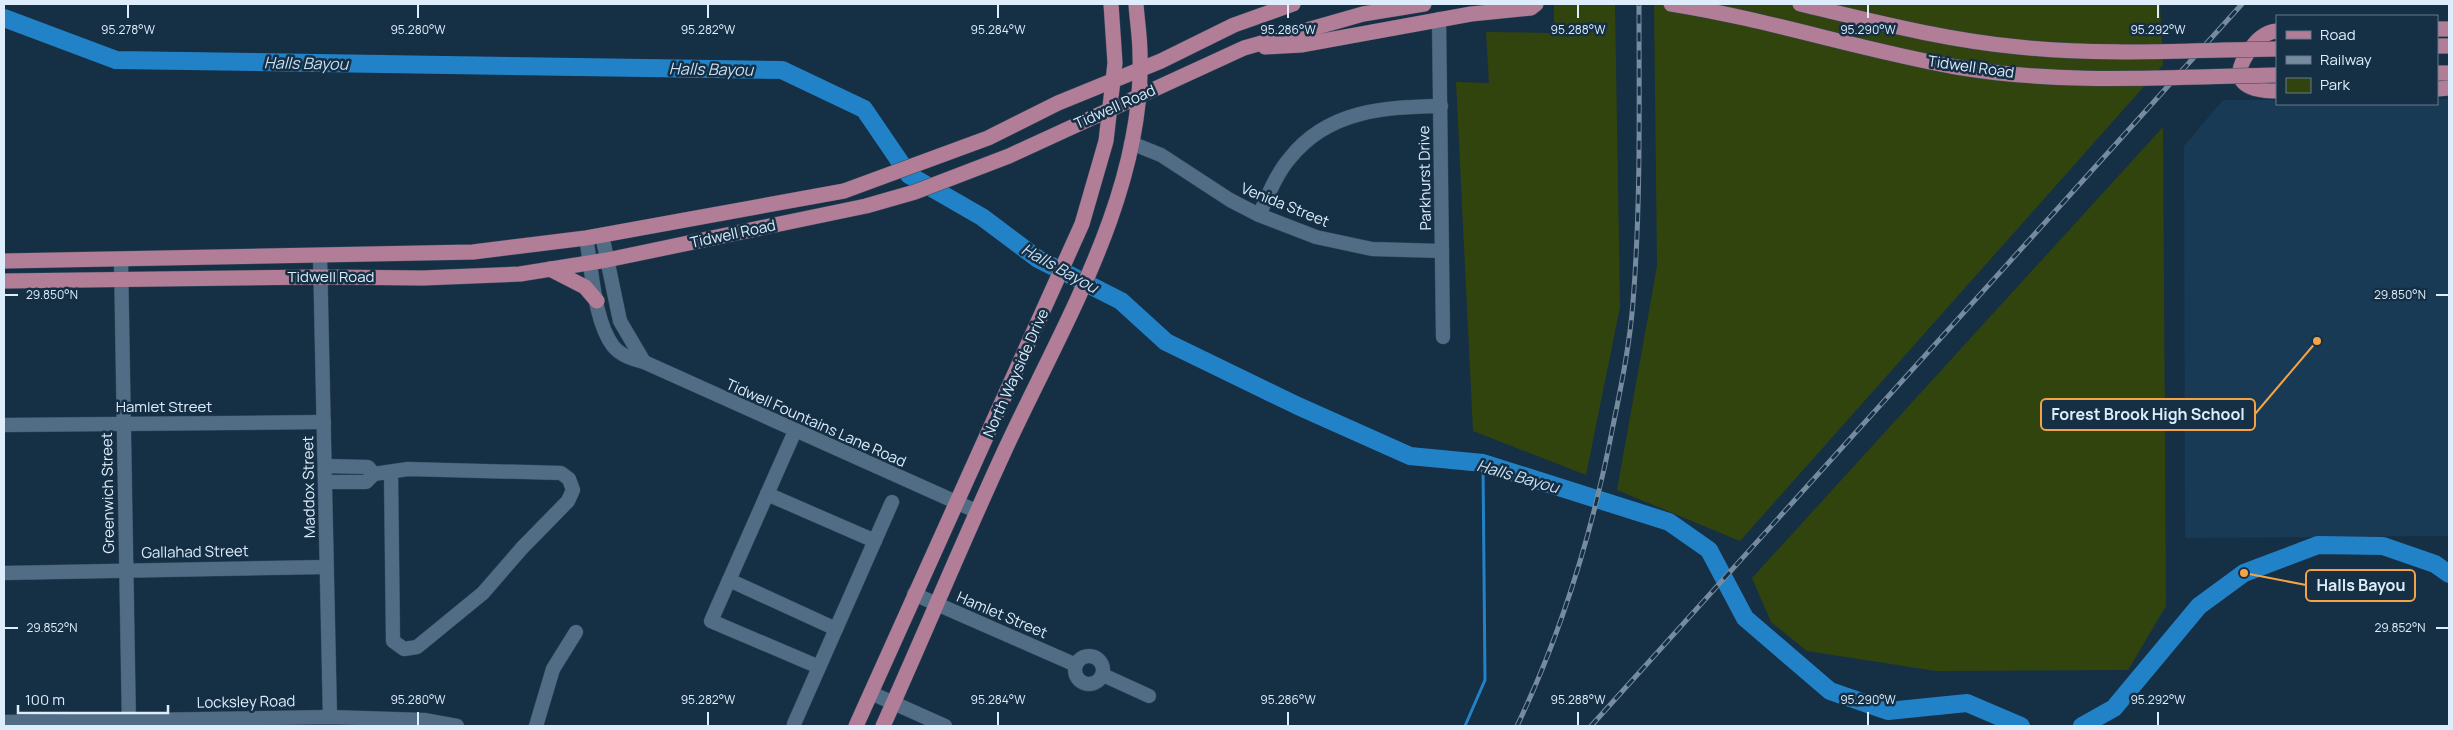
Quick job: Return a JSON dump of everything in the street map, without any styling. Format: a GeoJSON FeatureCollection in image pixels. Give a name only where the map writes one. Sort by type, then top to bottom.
{"type":"FeatureCollection","features":[{"type":"Feature","properties":{"kind":"main road","name":"North Wayside Drive"},"geometry":{"type":"LineString","coordinates":[[856,726],[955,503],[987,439],[1082,224],[1102,159],[1113,80],[1115,63],[1111,4]]}},
{"type":"Feature","properties":{"kind":"main road","name":"North Wayside Drive"},"geometry":{"type":"LineString","coordinates":[[883,726],[976,511],[1104,238],[1119,193],[1131,143],[1138,96],[1140,56],[1136,4]]}},
{"type":"Feature","properties":{"kind":"main road"},"geometry":{"type":"LineString","coordinates":[[1234,25],[1263,4]]}},
{"type":"Feature","properties":{"kind":"main road","name":"Tidwell Road"},"geometry":{"type":"LineString","coordinates":[[4,261],[473,252],[586,238],[844,191],[988,138],[1058,103],[1140,70],[1234,25],[1293,4]]}},
{"type":"Feature","properties":{"kind":"main road","name":"Tidwell Road"},"geometry":{"type":"LineString","coordinates":[[4,281],[321,277],[423,278],[520,274],[607,260],[866,206],[915,192],[1008,156],[1244,48],[1363,14],[1424,4]]}},
{"type":"Feature","properties":{"kind":"main road"},"geometry":{"type":"LineString","coordinates":[[1244,48],[1301,44],[1439,19],[1531,8],[1536,4]]}},
{"type":"Feature","properties":{"kind":"main road","name":"Tidwell Road"},"geometry":{"type":"LineString","coordinates":[[1671,4],[1765,22],[1956,67],[2086,78],[2276,75]]}},
{"type":"Feature","properties":{"kind":"main road","name":"Tidwell Road"},"geometry":{"type":"LineString","coordinates":[[1800,4],[1942,38],[2019,47],[2092,52],[2276,49]]}},
{"type":"Feature","properties":{"kind":"main road"},"geometry":{"type":"LineString","coordinates":[[2276,31],[2267,33],[2255,43],[2240,64],[2239,70],[2243,81],[2251,88],[2276,91]]}},
{"type":"Feature","properties":{"kind":"main road"},"geometry":{"type":"LineString","coordinates":[[548,269],[577,281],[597,301]]}},
{"type":"Feature","properties":{"kind":"street","name":"Parkhurst Drive"},"geometry":{"type":"LineString","coordinates":[[1439,19],[1442,337]]}},
{"type":"Feature","properties":{"kind":"street"},"geometry":{"type":"LineString","coordinates":[[1259,215],[1275,181],[1290,157],[1310,138],[1338,121],[1375,109],[1441,106]]}},
{"type":"Feature","properties":{"kind":"street","name":"Venida Street"},"geometry":{"type":"LineString","coordinates":[[1131,143],[1160,155],[1230,200],[1259,215],[1316,237],[1372,249],[1442,252]]}},
{"type":"Feature","properties":{"kind":"street"},"geometry":{"type":"LineString","coordinates":[[602,235],[620,322],[644,362]]}},
{"type":"Feature","properties":{"kind":"street","name":"Tidwell Fountains Lane Road"},"geometry":{"type":"LineString","coordinates":[[586,238],[601,318],[614,347],[626,357],[644,362],[976,511]]}},
{"type":"Feature","properties":{"kind":"street","name":"Maddox Street"},"geometry":{"type":"LineString","coordinates":[[320,255],[330,717]]}},
{"type":"Feature","properties":{"kind":"street","name":"Greenwich Street"},"geometry":{"type":"LineString","coordinates":[[120,259],[129,723]]}},
{"type":"Feature","properties":{"kind":"street","name":"Hamlet Street"},"geometry":{"type":"LineString","coordinates":[[4,425],[324,422]]}},
{"type":"Feature","properties":{"kind":"street"},"geometry":{"type":"LineString","coordinates":[[795,431],[711,620],[819,667]]}},
{"type":"Feature","properties":{"kind":"street"},"geometry":{"type":"LineString","coordinates":[[325,466],[368,466],[374,474]]}},
{"type":"Feature","properties":{"kind":"street"},"geometry":{"type":"LineString","coordinates":[[325,482],[366,482],[374,474],[408,469],[561,473],[569,479],[573,490],[568,501],[522,548],[483,593],[417,647],[404,649],[393,641],[391,472]]}},
{"type":"Feature","properties":{"kind":"street"},"geometry":{"type":"LineString","coordinates":[[767,494],[876,541]]}},
{"type":"Feature","properties":{"kind":"street"},"geometry":{"type":"LineString","coordinates":[[794,724],[892,502]]}},
{"type":"Feature","properties":{"kind":"street","name":"Gallahad Street"},"geometry":{"type":"LineString","coordinates":[[4,573],[126,569],[326,567]]}},
{"type":"Feature","properties":{"kind":"street"},"geometry":{"type":"LineString","coordinates":[[729,580],[836,629]]}},
{"type":"Feature","properties":{"kind":"street","name":"Hamlet Street"},"geometry":{"type":"LineString","coordinates":[[914,594],[1076,665],[1085,657],[1097,659],[1103,669],[1102,675],[1149,696]]}},
{"type":"Feature","properties":{"kind":"street"},"geometry":{"type":"LineString","coordinates":[[536,726],[553,669],[576,632]]}},
{"type":"Feature","properties":{"kind":"street"},"geometry":{"type":"LineString","coordinates":[[871,692],[945,726]]}},
{"type":"Feature","properties":{"kind":"street","name":"Locksley Road"},"geometry":{"type":"LineString","coordinates":[[4,722],[129,723],[330,717],[424,720],[458,726]]}},
{"type":"Feature","properties":{"kind":"shaded area"},"geometry":{"type":"Polygon","coordinates":[[[2438,99],[2449,99],[2449,536],[2185,538],[2184,146],[2223,100],[2276,100],[2276,105],[2438,105],[2438,99]]]}},
{"type":"Feature","properties":{"kind":"green space"},"geometry":{"type":"Polygon","coordinates":[[[1554,4],[1615,4],[1620,307],[1586,475],[1473,431],[1456,82],[1489,83],[1486,32],[1554,33],[1554,4]]]}},
{"type":"Feature","properties":{"kind":"green space"},"geometry":{"type":"Polygon","coordinates":[[[1654,4],[2160,4],[2163,65],[1740,541],[1617,490],[1657,266],[1654,4]]]}},
{"type":"Feature","properties":{"kind":"green space"},"geometry":{"type":"Polygon","coordinates":[[[2163,127],[2166,606],[2128,670],[1936,671],[1807,651],[1771,622],[1752,578],[2163,127]]]}},
{"type":"Feature","properties":{"kind":"waterway","name":"Halls Bayou"},"geometry":{"type":"LineString","coordinates":[[4,18],[116,60],[782,70],[864,109],[909,175],[982,217],[1038,259],[1121,301],[1166,342],[1298,406],[1410,456],[1483,463],[1669,522],[1709,550],[1745,618],[1830,691],[1888,711],[1967,703],[2021,726]]}},
{"type":"Feature","properties":{"kind":"waterway"},"geometry":{"type":"LineString","coordinates":[[1465,726],[1485,680],[1483,463]]}},
{"type":"Feature","properties":{"kind":"waterway","name":"Halls Bayou"},"geometry":{"type":"LineString","coordinates":[[2082,726],[2114,708],[2199,606],[2244,573],[2318,545],[2383,546],[2435,564],[2449,574]]}},
{"type":"Feature","properties":{"kind":"waterway"},"geometry":{"type":"LineString","coordinates":[[2435,564],[2449,564]]}},
{"type":"Feature","properties":{"kind":"railway"},"geometry":{"type":"LineString","coordinates":[[1517,726],[1549,653],[1575,577],[1597,499],[1620,392],[1630,332],[1636,265],[1639,153],[1639,4]]}},
{"type":"Feature","properties":{"kind":"railway"},"geometry":{"type":"LineString","coordinates":[[1591,726],[2242,4]]}},
{"type":"Feature","properties":{"kind":"place","name":"Forest Brook High School"},"geometry":{"type":"Point","coordinates":[2317,341]}},
{"type":"Feature","properties":{"kind":"place","name":"Halls Bayou"},"geometry":{"type":"Point","coordinates":[2244,573]}}]}
